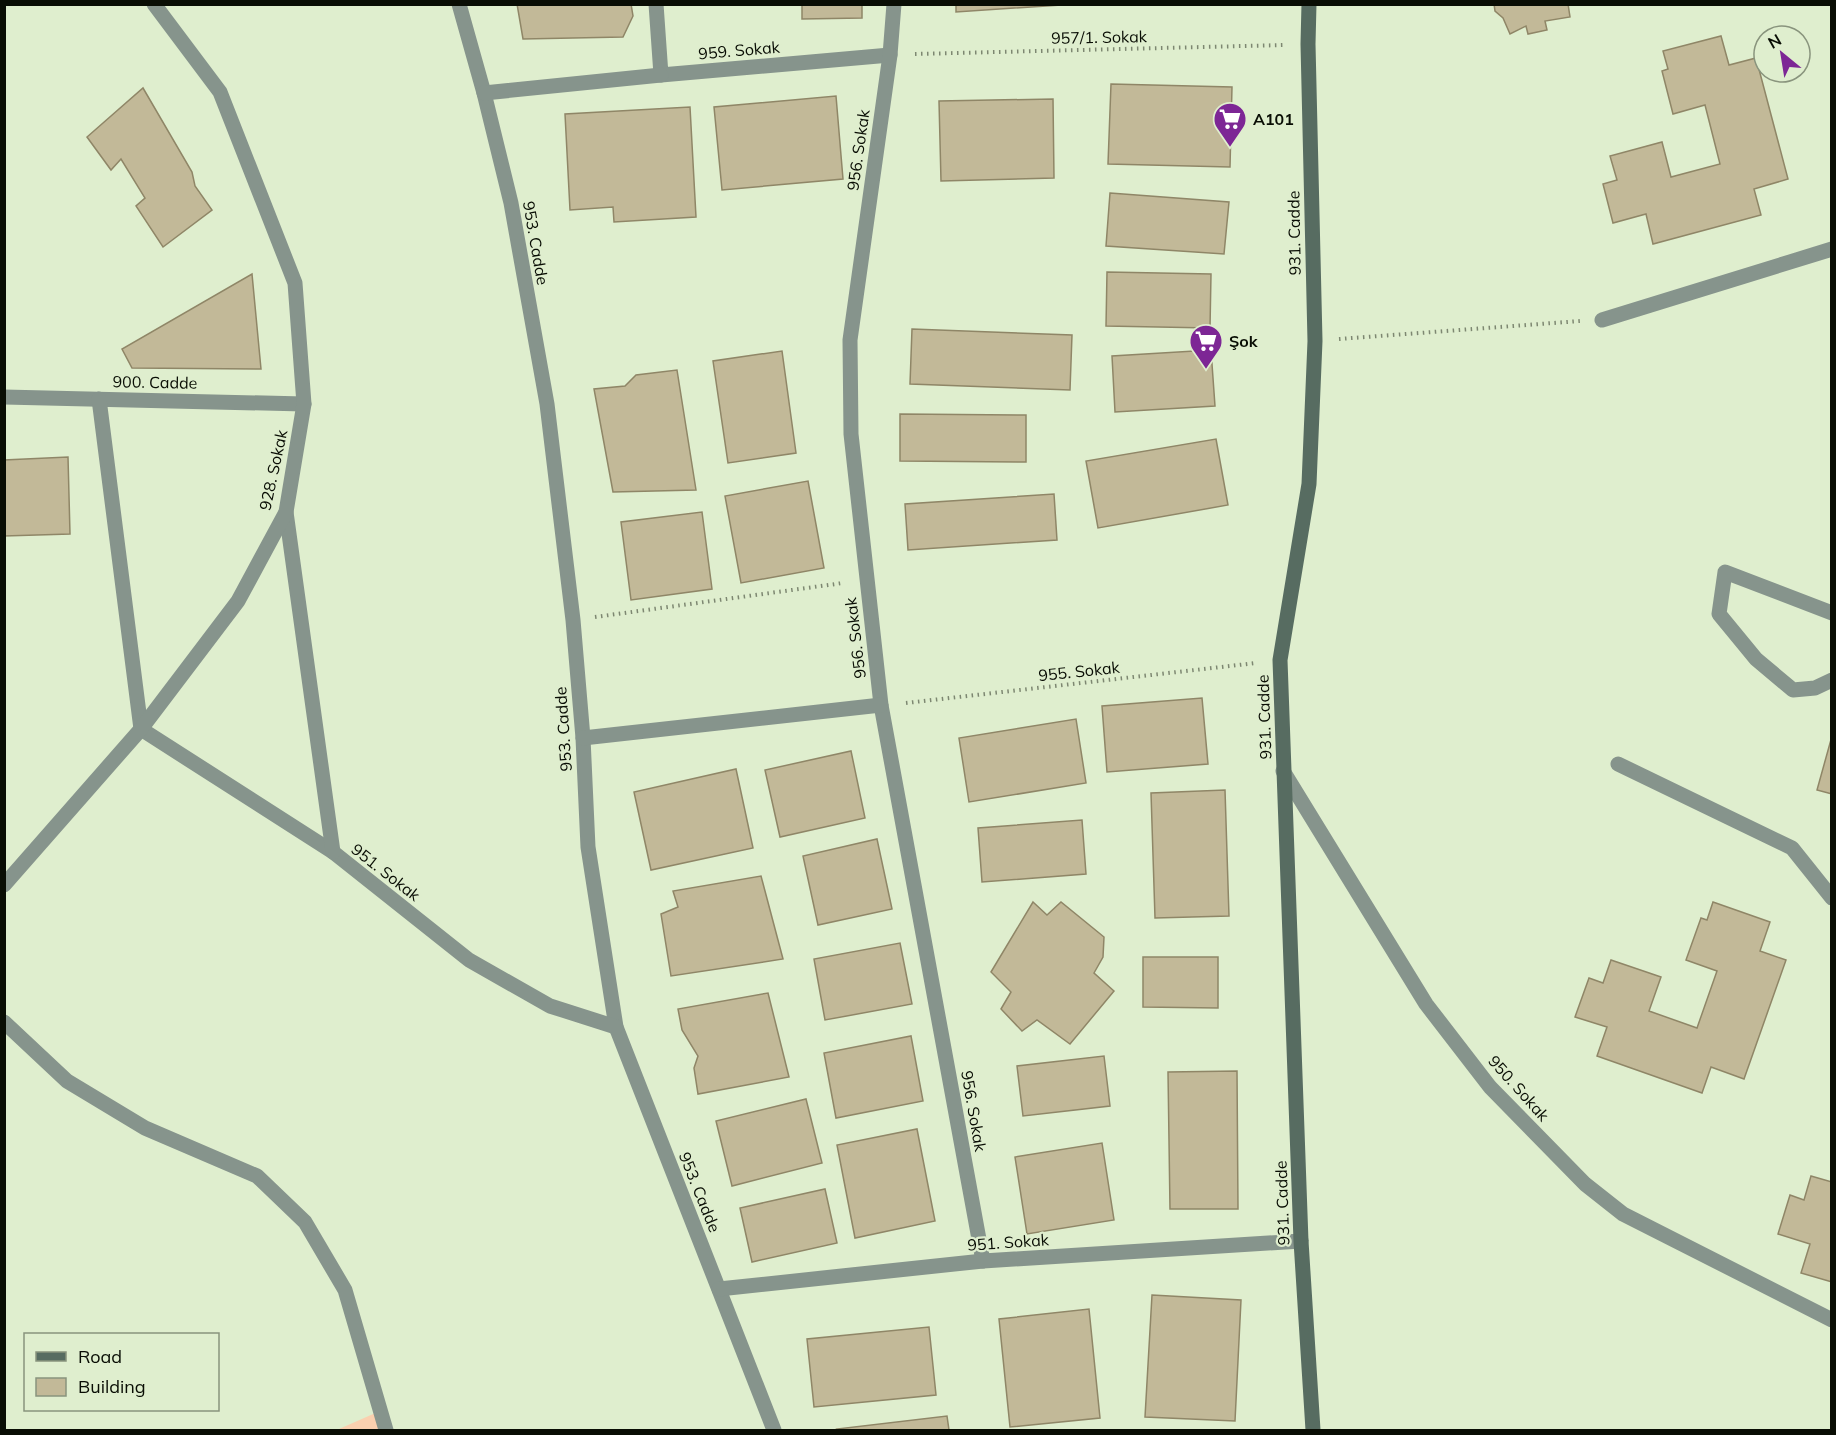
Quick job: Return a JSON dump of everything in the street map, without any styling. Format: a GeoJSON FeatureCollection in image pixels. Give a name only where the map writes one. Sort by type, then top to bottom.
{"type":"FeatureCollection","features":[{"type":"Feature","properties":{"kind":"main road","name":"931. Cadde"},"geometry":{"type":"LineString","coordinates":[[1309,4],[1315,341],[1309,484],[1280,660],[1301,1241],[1313,1431]]}},
{"type":"Feature","properties":{"kind":"street","name":"928. Sokak"},"geometry":{"type":"LineString","coordinates":[[4,885],[141,729],[238,601],[286,512],[304,404],[295,283],[220,92],[154,4]]}},
{"type":"Feature","properties":{"kind":"street","name":"953. Cadde"},"geometry":{"type":"LineString","coordinates":[[459,4],[511,203],[547,404],[573,620],[583,738],[588,848],[616,1027],[774,1431]]}},
{"type":"Feature","properties":{"kind":"street"},"geometry":{"type":"LineString","coordinates":[[656,4],[660,75]]}},
{"type":"Feature","properties":{"kind":"street","name":"956. Sokak"},"geometry":{"type":"LineString","coordinates":[[894,4],[890,55],[850,340],[851,434],[881,705],[983,1261]]}},
{"type":"Feature","properties":{"kind":"street","name":"959. Sokak"},"geometry":{"type":"LineString","coordinates":[[484,93],[890,55]]}},
{"type":"Feature","properties":{"kind":"street"},"geometry":{"type":"LineString","coordinates":[[1602,320],[1832,249]]}},
{"type":"Feature","properties":{"kind":"street","name":"900. Cadde"},"geometry":{"type":"LineString","coordinates":[[4,397],[304,404]]}},
{"type":"Feature","properties":{"kind":"street"},"geometry":{"type":"LineString","coordinates":[[99,399],[141,729]]}},
{"type":"Feature","properties":{"kind":"street"},"geometry":{"type":"LineString","coordinates":[[286,512],[333,852]]}},
{"type":"Feature","properties":{"kind":"street"},"geometry":{"type":"LineString","coordinates":[[1832,613],[1725,572],[1719,614],[1756,659],[1793,690],[1815,688],[1832,680]]}},
{"type":"Feature","properties":{"kind":"street"},"geometry":{"type":"LineString","coordinates":[[583,738],[881,705]]}},
{"type":"Feature","properties":{"kind":"street","name":"951. Sokak"},"geometry":{"type":"LineString","coordinates":[[141,729],[333,852],[469,960],[550,1006],[616,1027]]}},
{"type":"Feature","properties":{"kind":"street"},"geometry":{"type":"LineString","coordinates":[[1618,764],[1792,848],[1832,898]]}},
{"type":"Feature","properties":{"kind":"street","name":"950. Sokak"},"geometry":{"type":"LineString","coordinates":[[1283,771],[1426,1004],[1490,1087],[1585,1184],[1623,1214],[1832,1320]]}},
{"type":"Feature","properties":{"kind":"street"},"geometry":{"type":"LineString","coordinates":[[4,1022],[67,1081],[145,1128],[257,1176],[305,1222],[345,1290],[386,1431]]}},
{"type":"Feature","properties":{"kind":"street","name":"951. Sokak"},"geometry":{"type":"LineString","coordinates":[[719,1289],[983,1261],[1301,1241]]}},
{"type":"Feature","properties":{"kind":"path","name":"957/1. Sokak"},"geometry":{"type":"LineString","coordinates":[[890,55],[1308,44]]}},
{"type":"Feature","properties":{"kind":"path"},"geometry":{"type":"LineString","coordinates":[[1315,341],[1602,320]]}},
{"type":"Feature","properties":{"kind":"path"},"geometry":{"type":"LineString","coordinates":[[573,620],[867,580]]}},
{"type":"Feature","properties":{"kind":"path","name":"955. Sokak"},"geometry":{"type":"LineString","coordinates":[[881,705],[1280,660]]}},
{"type":"Feature","properties":{"kind":"shaded area"},"geometry":{"type":"Polygon","coordinates":[[[380,1411],[386,1430],[313,1430],[339,1429],[380,1411]]]}},
{"type":"Feature","properties":{"kind":"building"},"geometry":{"type":"Polygon","coordinates":[[[517,4],[631,4],[633,16],[623,37],[523,39],[517,4]]]}},
{"type":"Feature","properties":{"kind":"building"},"geometry":{"type":"Polygon","coordinates":[[[802,4],[862,4],[862,18],[802,19],[802,4]]]}},
{"type":"Feature","properties":{"kind":"building"},"geometry":{"type":"Polygon","coordinates":[[[956,4],[1061,4],[1061,5],[956,12],[956,4]]]}},
{"type":"Feature","properties":{"kind":"building"},"geometry":{"type":"Polygon","coordinates":[[[1494,4],[1568,4],[1570,17],[1545,21],[1547,30],[1528,34],[1526,26],[1510,34],[1503,18],[1495,11],[1494,4]]]}},
{"type":"Feature","properties":{"kind":"building"},"geometry":{"type":"Polygon","coordinates":[[[1721,36],[1729,65],[1752,59],[1752,84],[1763,84],[1788,179],[1754,189],[1761,215],[1653,244],[1646,214],[1613,223],[1603,184],[1617,180],[1610,156],[1662,142],[1671,177],[1720,164],[1705,105],[1673,114],[1662,71],[1668,69],[1663,51],[1721,36]]]}},
{"type":"Feature","properties":{"kind":"building"},"geometry":{"type":"Polygon","coordinates":[[[1111,84],[1232,87],[1230,167],[1108,164],[1111,84]]]}},
{"type":"Feature","properties":{"kind":"building"},"geometry":{"type":"Polygon","coordinates":[[[143,88],[192,172],[195,186],[212,210],[163,247],[136,206],[145,198],[121,159],[111,170],[87,137],[143,88]]]}},
{"type":"Feature","properties":{"kind":"building"},"geometry":{"type":"Polygon","coordinates":[[[836,96],[843,179],[722,190],[714,107],[836,96]]]}},
{"type":"Feature","properties":{"kind":"building"},"geometry":{"type":"Polygon","coordinates":[[[1053,99],[1054,178],[941,181],[939,101],[1053,99]]]}},
{"type":"Feature","properties":{"kind":"building"},"geometry":{"type":"Polygon","coordinates":[[[690,107],[696,217],[614,222],[613,207],[570,210],[565,114],[690,107]]]}},
{"type":"Feature","properties":{"kind":"building"},"geometry":{"type":"Polygon","coordinates":[[[1110,193],[1229,202],[1224,254],[1106,246],[1110,193]]]}},
{"type":"Feature","properties":{"kind":"building"},"geometry":{"type":"Polygon","coordinates":[[[1107,272],[1211,274],[1210,328],[1106,326],[1107,272]]]}},
{"type":"Feature","properties":{"kind":"building"},"geometry":{"type":"Polygon","coordinates":[[[252,274],[261,369],[132,368],[122,349],[252,274]]]}},
{"type":"Feature","properties":{"kind":"building"},"geometry":{"type":"Polygon","coordinates":[[[912,329],[1072,335],[1070,390],[910,384],[912,329]]]}},
{"type":"Feature","properties":{"kind":"building"},"geometry":{"type":"Polygon","coordinates":[[[1211,350],[1215,406],[1115,412],[1112,356],[1211,350]]]}},
{"type":"Feature","properties":{"kind":"building"},"geometry":{"type":"Polygon","coordinates":[[[782,351],[796,453],[728,463],[713,361],[782,351]]]}},
{"type":"Feature","properties":{"kind":"building"},"geometry":{"type":"Polygon","coordinates":[[[677,370],[696,490],[613,492],[594,389],[625,386],[636,375],[677,370]]]}},
{"type":"Feature","properties":{"kind":"building"},"geometry":{"type":"Polygon","coordinates":[[[900,414],[1026,415],[1026,462],[900,461],[900,414]]]}},
{"type":"Feature","properties":{"kind":"building"},"geometry":{"type":"Polygon","coordinates":[[[1216,439],[1228,505],[1098,528],[1086,461],[1216,439]]]}},
{"type":"Feature","properties":{"kind":"building"},"geometry":{"type":"Polygon","coordinates":[[[68,457],[70,534],[4,536],[4,460],[68,457]]]}},
{"type":"Feature","properties":{"kind":"building"},"geometry":{"type":"Polygon","coordinates":[[[808,481],[824,568],[741,583],[725,496],[808,481]]]}},
{"type":"Feature","properties":{"kind":"building"},"geometry":{"type":"Polygon","coordinates":[[[1054,494],[1057,540],[908,550],[905,504],[1054,494]]]}},
{"type":"Feature","properties":{"kind":"building"},"geometry":{"type":"Polygon","coordinates":[[[702,512],[712,589],[631,600],[621,522],[702,512]]]}},
{"type":"Feature","properties":{"kind":"building"},"geometry":{"type":"Polygon","coordinates":[[[1202,698],[1208,764],[1107,772],[1102,706],[1202,698]]]}},
{"type":"Feature","properties":{"kind":"building"},"geometry":{"type":"Polygon","coordinates":[[[1076,719],[1086,783],[969,802],[959,738],[1076,719]]]}},
{"type":"Feature","properties":{"kind":"building"},"geometry":{"type":"Polygon","coordinates":[[[1832,736],[1832,794],[1817,790],[1832,736]]]}},
{"type":"Feature","properties":{"kind":"building"},"geometry":{"type":"Polygon","coordinates":[[[851,751],[865,818],[780,837],[765,770],[851,751]]]}},
{"type":"Feature","properties":{"kind":"building"},"geometry":{"type":"Polygon","coordinates":[[[736,769],[753,848],[651,870],[634,792],[736,769]]]}},
{"type":"Feature","properties":{"kind":"building"},"geometry":{"type":"Polygon","coordinates":[[[1225,790],[1229,916],[1155,918],[1151,793],[1225,790]]]}},
{"type":"Feature","properties":{"kind":"building"},"geometry":{"type":"Polygon","coordinates":[[[1082,820],[1086,874],[982,882],[978,828],[1082,820]]]}},
{"type":"Feature","properties":{"kind":"building"},"geometry":{"type":"Polygon","coordinates":[[[877,839],[892,909],[818,925],[803,856],[877,839]]]}},
{"type":"Feature","properties":{"kind":"building"},"geometry":{"type":"Polygon","coordinates":[[[761,876],[783,959],[671,976],[661,914],[678,907],[673,891],[761,876]]]}},
{"type":"Feature","properties":{"kind":"building"},"geometry":{"type":"Polygon","coordinates":[[[1033,902],[1047,915],[1061,902],[1104,937],[1103,957],[1094,973],[1114,991],[1070,1044],[1037,1020],[1022,1031],[1001,1009],[1011,992],[991,972],[1033,902]]]}},
{"type":"Feature","properties":{"kind":"building"},"geometry":{"type":"Polygon","coordinates":[[[1713,902],[1770,922],[1760,951],[1786,960],[1744,1079],[1711,1067],[1702,1093],[1597,1056],[1607,1027],[1575,1017],[1589,978],[1603,983],[1611,960],[1661,977],[1649,1011],[1697,1028],[1717,971],[1686,960],[1701,918],[1707,920],[1713,902]]]}},
{"type":"Feature","properties":{"kind":"building"},"geometry":{"type":"Polygon","coordinates":[[[900,943],[912,1004],[825,1020],[814,959],[900,943]]]}},
{"type":"Feature","properties":{"kind":"building"},"geometry":{"type":"Polygon","coordinates":[[[1143,957],[1218,957],[1218,1008],[1143,1007],[1143,957]]]}},
{"type":"Feature","properties":{"kind":"building"},"geometry":{"type":"Polygon","coordinates":[[[768,993],[789,1077],[698,1094],[694,1068],[698,1056],[682,1030],[678,1009],[768,993]]]}},
{"type":"Feature","properties":{"kind":"building"},"geometry":{"type":"Polygon","coordinates":[[[911,1036],[923,1101],[836,1118],[824,1053],[911,1036]]]}},
{"type":"Feature","properties":{"kind":"building"},"geometry":{"type":"Polygon","coordinates":[[[1104,1056],[1110,1106],[1023,1116],[1017,1066],[1104,1056]]]}},
{"type":"Feature","properties":{"kind":"building"},"geometry":{"type":"Polygon","coordinates":[[[1237,1071],[1238,1209],[1170,1209],[1168,1072],[1237,1071]]]}},
{"type":"Feature","properties":{"kind":"building"},"geometry":{"type":"Polygon","coordinates":[[[806,1099],[822,1163],[732,1186],[716,1121],[806,1099]]]}},
{"type":"Feature","properties":{"kind":"building"},"geometry":{"type":"Polygon","coordinates":[[[917,1129],[935,1221],[855,1238],[837,1145],[917,1129]]]}},
{"type":"Feature","properties":{"kind":"building"},"geometry":{"type":"Polygon","coordinates":[[[1102,1143],[1114,1220],[1027,1234],[1015,1157],[1102,1143]]]}},
{"type":"Feature","properties":{"kind":"building"},"geometry":{"type":"Polygon","coordinates":[[[1811,1176],[1832,1182],[1832,1282],[1801,1273],[1810,1244],[1778,1234],[1790,1195],[1804,1200],[1811,1176]]]}},
{"type":"Feature","properties":{"kind":"building"},"geometry":{"type":"Polygon","coordinates":[[[825,1189],[837,1243],[752,1262],[740,1208],[825,1189]]]}},
{"type":"Feature","properties":{"kind":"building"},"geometry":{"type":"Polygon","coordinates":[[[1152,1295],[1241,1300],[1235,1421],[1145,1417],[1152,1295]]]}},
{"type":"Feature","properties":{"kind":"building"},"geometry":{"type":"Polygon","coordinates":[[[1089,1309],[1100,1418],[1010,1427],[999,1319],[1089,1309]]]}},
{"type":"Feature","properties":{"kind":"building"},"geometry":{"type":"Polygon","coordinates":[[[929,1327],[936,1395],[814,1407],[807,1339],[929,1327]]]}},
{"type":"Feature","properties":{"kind":"building"},"geometry":{"type":"Polygon","coordinates":[[[947,1416],[949,1430],[837,1429],[947,1416]]]}},
{"type":"Feature","properties":{"kind":"place","name":"A101"},"geometry":{"type":"Point","coordinates":[1230,148]}},
{"type":"Feature","properties":{"kind":"place","name":"Şok"},"geometry":{"type":"Point","coordinates":[1206,370]}}]}
